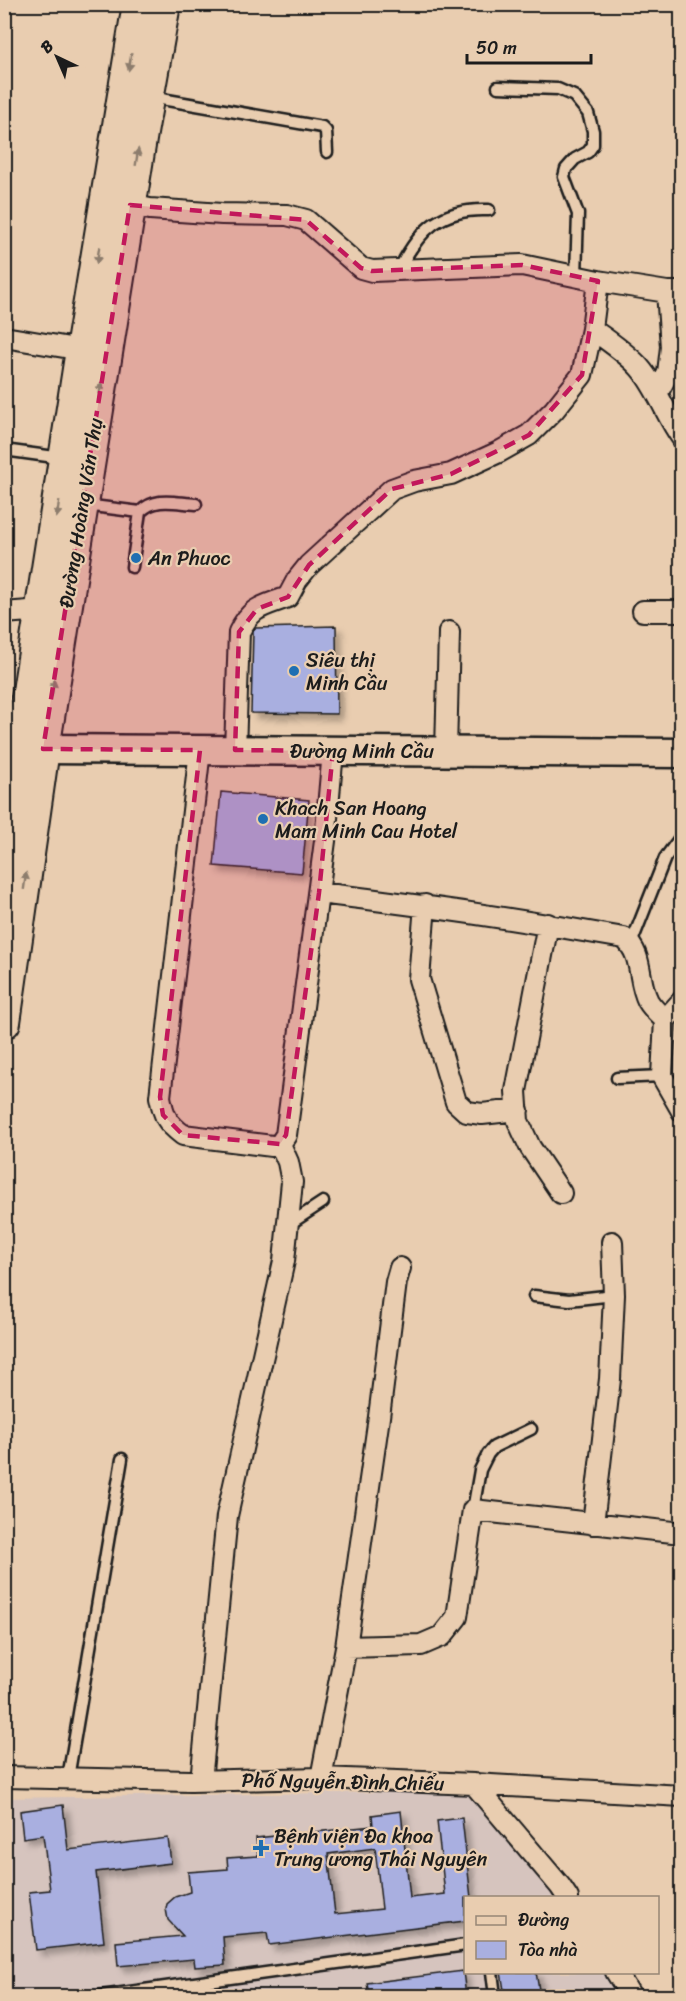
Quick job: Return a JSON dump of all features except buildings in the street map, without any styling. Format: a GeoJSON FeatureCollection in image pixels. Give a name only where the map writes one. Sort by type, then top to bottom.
{"type":"FeatureCollection","features":[{"type":"Feature","properties":{"kind":"main road","name":"Đường Hoàng Văn Thụ"},"geometry":{"type":"LineString","coordinates":[[4,1022],[23,748],[82,505],[92,340],[139,4]]}},
{"type":"Feature","properties":{"kind":"main road","name":"Đường Hoàng Văn Thụ"},"geometry":{"type":"LineString","coordinates":[[4,852],[23,748],[66,458],[92,340],[130,205],[164,4]]}},
{"type":"Feature","properties":{"kind":"street"},"geometry":{"type":"LineString","coordinates":[[130,205],[150,209],[222,214],[286,215],[306,220],[361,268],[372,271],[522,265],[597,281],[674,292],[668,373],[657,394]]}},
{"type":"Feature","properties":{"kind":"street"},"geometry":{"type":"LineString","coordinates":[[235,750],[239,632],[246,617],[257,609],[288,597],[297,580],[309,565],[392,489],[414,481],[451,474],[529,435],[554,410],[582,375],[592,329],[597,281]]}},
{"type":"Feature","properties":{"kind":"street"},"geometry":{"type":"LineString","coordinates":[[592,329],[640,368],[681,438]]}},
{"type":"Feature","properties":{"kind":"street"},"geometry":{"type":"LineString","coordinates":[[4,337],[92,340]]}},
{"type":"Feature","properties":{"kind":"street"},"geometry":{"type":"LineString","coordinates":[[4,613],[42,610]]}},
{"type":"Feature","properties":{"kind":"street"},"geometry":{"type":"LineString","coordinates":[[643,611],[681,610]]}},
{"type":"Feature","properties":{"kind":"street"},"geometry":{"type":"LineString","coordinates":[[446,751],[449,632]]}},
{"type":"Feature","properties":{"kind":"street","name":"Đường Minh Cầu"},"geometry":{"type":"LineString","coordinates":[[23,748],[681,753]]}},
{"type":"Feature","properties":{"kind":"street"},"geometry":{"type":"LineString","coordinates":[[200,750],[160,1097],[163,1115],[172,1127],[183,1135],[272,1146],[280,1144],[286,1135],[325,841],[333,751]]}},
{"type":"Feature","properties":{"kind":"street"},"geometry":{"type":"LineString","coordinates":[[318,893],[425,905],[624,938],[631,944],[638,957],[648,1001],[665,1020]]}},
{"type":"Feature","properties":{"kind":"street"},"geometry":{"type":"LineString","coordinates":[[425,905],[419,979],[456,1102],[467,1112],[482,1114],[518,1110]]}},
{"type":"Feature","properties":{"kind":"street"},"geometry":{"type":"LineString","coordinates":[[548,924],[516,1091],[518,1121],[530,1147],[561,1193]]}},
{"type":"Feature","properties":{"kind":"street"},"geometry":{"type":"LineString","coordinates":[[681,1001],[665,1020],[662,1076],[681,1111]]}},
{"type":"Feature","properties":{"kind":"street"},"geometry":{"type":"LineString","coordinates":[[201,1781],[227,1516],[284,1261],[292,1182],[288,1162],[280,1144]]}},
{"type":"Feature","properties":{"kind":"street"},"geometry":{"type":"LineString","coordinates":[[593,1524],[610,1379],[614,1295],[612,1242]]}},
{"type":"Feature","properties":{"kind":"street"},"geometry":{"type":"LineString","coordinates":[[321,1778],[346,1647],[396,1282],[400,1268]]}},
{"type":"Feature","properties":{"kind":"street"},"geometry":{"type":"LineString","coordinates":[[346,1647],[421,1645],[442,1636],[457,1617],[473,1510],[681,1533]]}},
{"type":"Feature","properties":{"kind":"street","name":"Phố Nguyễn Đình Chiểu"},"geometry":{"type":"LineString","coordinates":[[4,1777],[201,1781],[321,1778],[681,1796]]}},
{"type":"Feature","properties":{"kind":"street"},"geometry":{"type":"LineString","coordinates":[[474,1784],[567,1896]]}},
{"type":"Feature","properties":{"kind":"street"},"geometry":{"type":"LineString","coordinates":[[617,1974],[631,1996]]}},
{"type":"Feature","properties":{"kind":"lane"},"geometry":{"type":"LineString","coordinates":[[498,87],[558,88],[574,96],[588,113],[593,132],[593,145],[588,152],[570,164],[564,177],[579,214],[576,276]]}},
{"type":"Feature","properties":{"kind":"lane"},"geometry":{"type":"LineString","coordinates":[[147,96],[322,127],[326,131],[327,152]]}},
{"type":"Feature","properties":{"kind":"lane"},"geometry":{"type":"LineString","coordinates":[[399,270],[410,246],[426,229],[443,218],[467,210],[489,210]]}},
{"type":"Feature","properties":{"kind":"lane"},"geometry":{"type":"LineString","coordinates":[[4,450],[66,458]]}},
{"type":"Feature","properties":{"kind":"lane"},"geometry":{"type":"LineString","coordinates":[[132,567],[141,512],[148,505],[156,501],[196,504]]}},
{"type":"Feature","properties":{"kind":"lane"},"geometry":{"type":"LineString","coordinates":[[82,505],[141,512]]}},
{"type":"Feature","properties":{"kind":"lane"},"geometry":{"type":"LineString","coordinates":[[631,944],[665,858],[681,835]]}},
{"type":"Feature","properties":{"kind":"lane"},"geometry":{"type":"LineString","coordinates":[[617,1078],[662,1076]]}},
{"type":"Feature","properties":{"kind":"lane"},"geometry":{"type":"LineString","coordinates":[[288,1225],[322,1202]]}},
{"type":"Feature","properties":{"kind":"lane"},"geometry":{"type":"LineString","coordinates":[[534,1296],[569,1300],[614,1295]]}},
{"type":"Feature","properties":{"kind":"lane"},"geometry":{"type":"LineString","coordinates":[[473,1510],[480,1470],[488,1454],[494,1447],[531,1429]]}},
{"type":"Feature","properties":{"kind":"lane"},"geometry":{"type":"LineString","coordinates":[[68,1778],[122,1459]]}},
{"type":"Feature","properties":{"kind":"lane"},"geometry":{"type":"LineString","coordinates":[[101,1996],[464,1945]]}},
{"type":"Feature","properties":{"kind":"lane"},"geometry":{"type":"LineString","coordinates":[[492,1974],[495,1996]]}},
{"type":"Feature","properties":{"kind":"highlighted area"},"geometry":{"type":"Polygon","coordinates":[[[130,205],[306,220],[361,268],[372,271],[522,265],[598,281],[582,375],[529,435],[451,474],[392,489],[309,565],[288,597],[257,609],[239,632],[235,750],[333,751],[319,893],[286,1135],[280,1144],[183,1135],[163,1115],[160,1097],[200,750],[43,749],[130,205]]]}},
{"type":"Feature","properties":{"kind":"shaded area","name":"Bệnh viện Đa khoa Trung ương Thái Nguyên"},"geometry":{"type":"Polygon","coordinates":[[[470,1791],[557,1896],[464,1896],[464,1974],[608,1974],[623,1996],[5,1996],[4,1798],[470,1791]]]}},
{"type":"Feature","properties":{"kind":"place","name":"An Phuoc"},"geometry":{"type":"Point","coordinates":[136,558]}},
{"type":"Feature","properties":{"kind":"place","name":"Siêu thị Minh Cầu"},"geometry":{"type":"Point","coordinates":[294,671]}},
{"type":"Feature","properties":{"kind":"place","name":"Khach San Hoang Mam Minh Cau Hotel"},"geometry":{"type":"Point","coordinates":[263,819]}},
{"type":"Feature","properties":{"kind":"place","name":"Bệnh viện Đa khoa Trung ương Thái Nguyên"},"geometry":{"type":"Point","coordinates":[261,1848]}}]}
